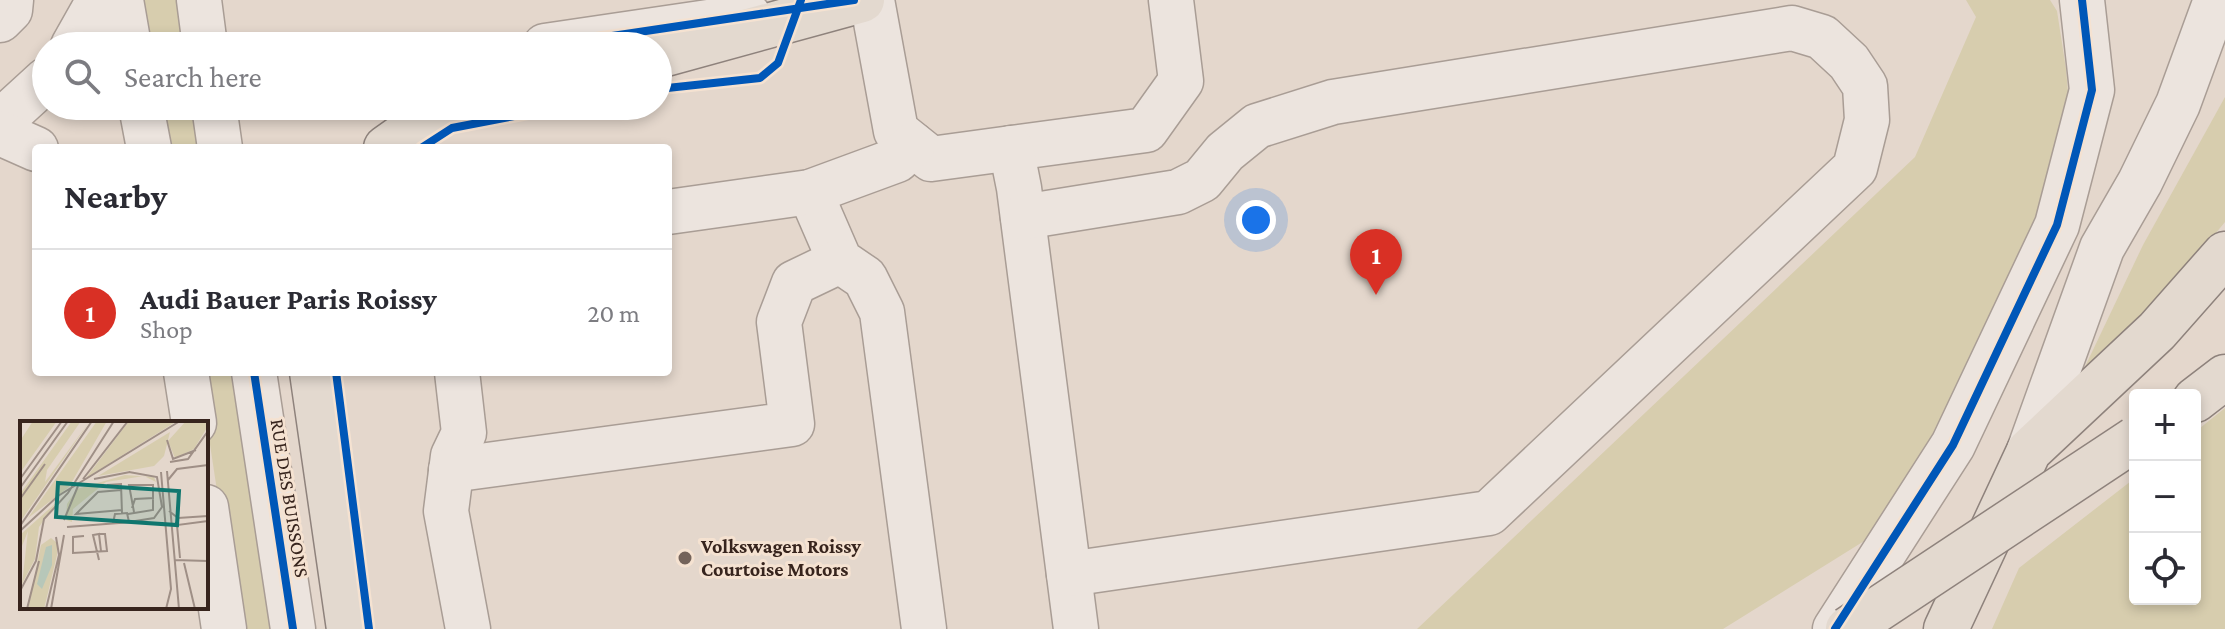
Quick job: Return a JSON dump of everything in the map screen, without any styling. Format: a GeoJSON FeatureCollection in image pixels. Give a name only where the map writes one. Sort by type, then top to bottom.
{"type":"FeatureCollection","features":[{"type":"Feature","properties":{"kind":"main road"},"geometry":{"type":"LineString","coordinates":[[672,52],[862,0]]}},
{"type":"Feature","properties":{"kind":"main road"},"geometry":{"type":"LineString","coordinates":[[392,144],[425,120]]}},
{"type":"Feature","properties":{"kind":"main road"},"geometry":{"type":"LineString","coordinates":[[1946,629],[2029,451],[2157,331],[2225,254]]}},
{"type":"Feature","properties":{"kind":"main road"},"geometry":{"type":"LineString","coordinates":[[313,376],[349,629]]}},
{"type":"Feature","properties":{"kind":"main road"},"geometry":{"type":"LineString","coordinates":[[1848,629],[2129,443]]}},
{"type":"Feature","properties":{"kind":"street"},"geometry":{"type":"LineString","coordinates":[[0,20],[10,10],[11,0]]}},
{"type":"Feature","properties":{"kind":"street"},"geometry":{"type":"LineString","coordinates":[[81,32],[99,0]]}},
{"type":"Feature","properties":{"kind":"street"},"geometry":{"type":"LineString","coordinates":[[121,0],[127,32]]}},
{"type":"Feature","properties":{"kind":"street"},"geometry":{"type":"LineString","coordinates":[[199,0],[203,32]]}},
{"type":"Feature","properties":{"kind":"street"},"geometry":{"type":"LineString","coordinates":[[639,32],[854,0]]}},
{"type":"Feature","properties":{"kind":"street"},"geometry":{"type":"LineString","coordinates":[[872,0],[896,131],[931,159],[1146,130],[1181,81],[1171,0]]}},
{"type":"Feature","properties":{"kind":"street"},"geometry":{"type":"LineString","coordinates":[[1835,629],[1953,445],[2057,225],[2092,90],[2082,0]]}},
{"type":"Feature","properties":{"kind":"street"},"geometry":{"type":"LineString","coordinates":[[2029,451],[2102,248],[2140,182],[2178,104],[2216,0]]}},
{"type":"Feature","properties":{"kind":"street"},"geometry":{"type":"LineString","coordinates":[[1023,217],[1178,192],[1202,180],[1225,152],[1257,126],[1333,102],[1792,28],[1822,37],[1849,62],[1865,86],[1867,120],[1855,168],[1489,513],[1069,574]]}},
{"type":"Feature","properties":{"kind":"street"},"geometry":{"type":"LineString","coordinates":[[0,122],[32,93]]}},
{"type":"Feature","properties":{"kind":"street"},"geometry":{"type":"LineString","coordinates":[[144,120],[148,144]]}},
{"type":"Feature","properties":{"kind":"street"},"geometry":{"type":"LineString","coordinates":[[216,120],[219,144]]}},
{"type":"Feature","properties":{"kind":"street"},"geometry":{"type":"LineString","coordinates":[[0,133],[32,147]]}},
{"type":"Feature","properties":{"kind":"street"},"geometry":{"type":"LineString","coordinates":[[672,211],[810,192],[897,160],[913,145]]}},
{"type":"Feature","properties":{"kind":"street"},"geometry":{"type":"LineString","coordinates":[[1011,148],[1023,217],[1076,629]]}},
{"type":"Feature","properties":{"kind":"street"},"geometry":{"type":"LineString","coordinates":[[810,192],[840,261],[865,278],[882,312],[924,629]]}},
{"type":"Feature","properties":{"kind":"street"},"geometry":{"type":"LineString","coordinates":[[451,470],[792,424],[779,322],[794,283],[840,261]]}},
{"type":"Feature","properties":{"kind":"street"},"geometry":{"type":"LineString","coordinates":[[187,376],[194,421]]}},
{"type":"Feature","properties":{"kind":"street","name":"RUE DES BUISSONS"},"geometry":{"type":"LineString","coordinates":[[255,376],[293,629]]}},
{"type":"Feature","properties":{"kind":"street"},"geometry":{"type":"LineString","coordinates":[[457,376],[464,433],[453,456],[446,511],[468,629]]}},
{"type":"Feature","properties":{"kind":"street"},"geometry":{"type":"LineString","coordinates":[[208,521],[224,629]]}},
{"type":"Feature","properties":{"kind":"shaded area"},"geometry":{"type":"Polygon","coordinates":[[[142,0],[176,0],[181,32],[147,32],[142,0]]]}},
{"type":"Feature","properties":{"kind":"shaded area"},"geometry":{"type":"Polygon","coordinates":[[[1966,0],[2050,0],[2057,11],[2071,127],[2040,241],[1977,371],[1869,538],[1723,629],[1417,629],[1915,157],[1976,17],[1966,0]]]}},
{"type":"Feature","properties":{"kind":"shaded area"},"geometry":{"type":"Polygon","coordinates":[[[2225,97],[2225,222],[2171,287],[2082,373],[2143,245],[2225,97]]]}},
{"type":"Feature","properties":{"kind":"shaded area"},"geometry":{"type":"Polygon","coordinates":[[[160,120],[194,120],[197,144],[164,144],[160,120]]]}},
{"type":"Feature","properties":{"kind":"shaded area"},"geometry":{"type":"Polygon","coordinates":[[[200,376],[234,376],[272,629],[238,629],[200,376]]]}},
{"type":"Feature","properties":{"kind":"shaded area"},"geometry":{"type":"Polygon","coordinates":[[[2225,408],[2225,629],[1992,629],[2019,568],[2129,483],[2129,605],[2201,605],[2201,427],[2225,408]]]}},
{"type":"Feature","properties":{"kind":"cycle path"},"geometry":{"type":"LineString","coordinates":[[672,87],[760,78],[778,63],[801,0]]}},
{"type":"Feature","properties":{"kind":"cycle path"},"geometry":{"type":"LineString","coordinates":[[639,32],[854,0]]}},
{"type":"Feature","properties":{"kind":"cycle path"},"geometry":{"type":"LineString","coordinates":[[1835,629],[1953,445],[2057,225],[2092,90],[2082,0]]}},
{"type":"Feature","properties":{"kind":"cycle path"},"geometry":{"type":"LineString","coordinates":[[427,144],[452,128],[494,120]]}},
{"type":"Feature","properties":{"kind":"cycle path"},"geometry":{"type":"LineString","coordinates":[[255,376],[293,629]]}},
{"type":"Feature","properties":{"kind":"cycle path"},"geometry":{"type":"LineString","coordinates":[[337,376],[369,629]]}},
{"type":"Feature","properties":{"kind":"place","name":"Audi Bauer Paris Roissy"},"geometry":{"type":"Point","coordinates":[1376,295]}},
{"type":"Feature","properties":{"kind":"place","name":"Volkswagen Roissy Courtoise Motors"},"geometry":{"type":"Point","coordinates":[685,558]}}]}
